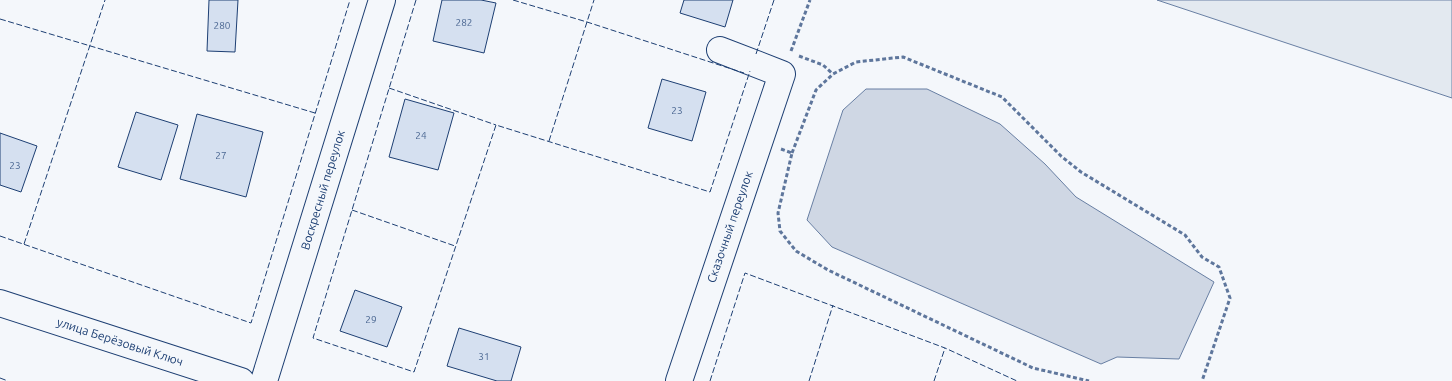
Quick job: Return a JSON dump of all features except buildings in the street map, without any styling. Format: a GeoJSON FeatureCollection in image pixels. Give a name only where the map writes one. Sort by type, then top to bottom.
{"type":"FeatureCollection","features":[{"type":"Feature","properties":{"kind":"street","name":"Воскресный переулок"},"geometry":{"type":"LineString","coordinates":[[264,381],[382,0]]}},
{"type":"Feature","properties":{"kind":"street","name":"Сказочный переулок"},"geometry":{"type":"LineString","coordinates":[[679,381],[782,74],[720,50]]}},
{"type":"Feature","properties":{"kind":"street","name":"улица Берёзовый Ключ"},"geometry":{"type":"LineString","coordinates":[[0,303],[232,380]]}},
{"type":"Feature","properties":{"kind":"path"},"geometry":{"type":"LineString","coordinates":[[810,0],[790,52],[823,65],[832,74]]}},
{"type":"Feature","properties":{"kind":"path"},"geometry":{"type":"LineString","coordinates":[[1089,381],[1032,368],[828,270],[796,251],[780,231],[778,213],[792,153],[816,90],[832,74],[856,62],[903,58],[1002,97],[1061,156],[1081,172],[1185,235],[1202,257],[1219,267],[1230,298],[1202,381]]}},
{"type":"Feature","properties":{"kind":"path"},"geometry":{"type":"LineString","coordinates":[[759,142],[792,153]]}},
{"type":"Feature","properties":{"kind":"shaded area"},"geometry":{"type":"Polygon","coordinates":[[[1157,0],[1452,0],[1452,98],[1157,0]]]}},
{"type":"Feature","properties":{"kind":"shaded area"},"geometry":{"type":"Polygon","coordinates":[[[866,89],[927,89],[1000,124],[1045,164],[1076,197],[1214,282],[1179,359],[1117,357],[1101,364],[832,247],[807,220],[843,110],[866,89]]]}},
{"type":"Feature","properties":{"kind":"fence"},"geometry":{"type":"LineString","coordinates":[[24,244],[105,0]]}},
{"type":"Feature","properties":{"kind":"fence"},"geometry":{"type":"LineString","coordinates":[[0,236],[251,323],[350,0]]}},
{"type":"Feature","properties":{"kind":"fence"},"geometry":{"type":"LineString","coordinates":[[416,0],[313,338],[414,372],[496,125],[710,192],[750,71]]}},
{"type":"Feature","properties":{"kind":"fence"},"geometry":{"type":"LineString","coordinates":[[513,0],[744,73]]}},
{"type":"Feature","properties":{"kind":"fence"},"geometry":{"type":"LineString","coordinates":[[549,141],[594,0]]}},
{"type":"Feature","properties":{"kind":"fence"},"geometry":{"type":"LineString","coordinates":[[756,54],[774,0]]}},
{"type":"Feature","properties":{"kind":"fence"},"geometry":{"type":"LineString","coordinates":[[0,19],[315,113]]}},
{"type":"Feature","properties":{"kind":"fence"},"geometry":{"type":"LineString","coordinates":[[389,88],[496,125]]}},
{"type":"Feature","properties":{"kind":"fence"},"geometry":{"type":"LineString","coordinates":[[352,210],[455,246]]}},
{"type":"Feature","properties":{"kind":"fence"},"geometry":{"type":"LineString","coordinates":[[710,381],[745,273],[945,348],[1017,381]]}},
{"type":"Feature","properties":{"kind":"fence"},"geometry":{"type":"LineString","coordinates":[[809,381],[833,305]]}},
{"type":"Feature","properties":{"kind":"fence"},"geometry":{"type":"LineString","coordinates":[[934,381],[945,348]]}},
{"type":"Feature","properties":{"kind":"fence"},"geometry":{"type":"LineString","coordinates":[[0,378],[8,381]]}}]}
